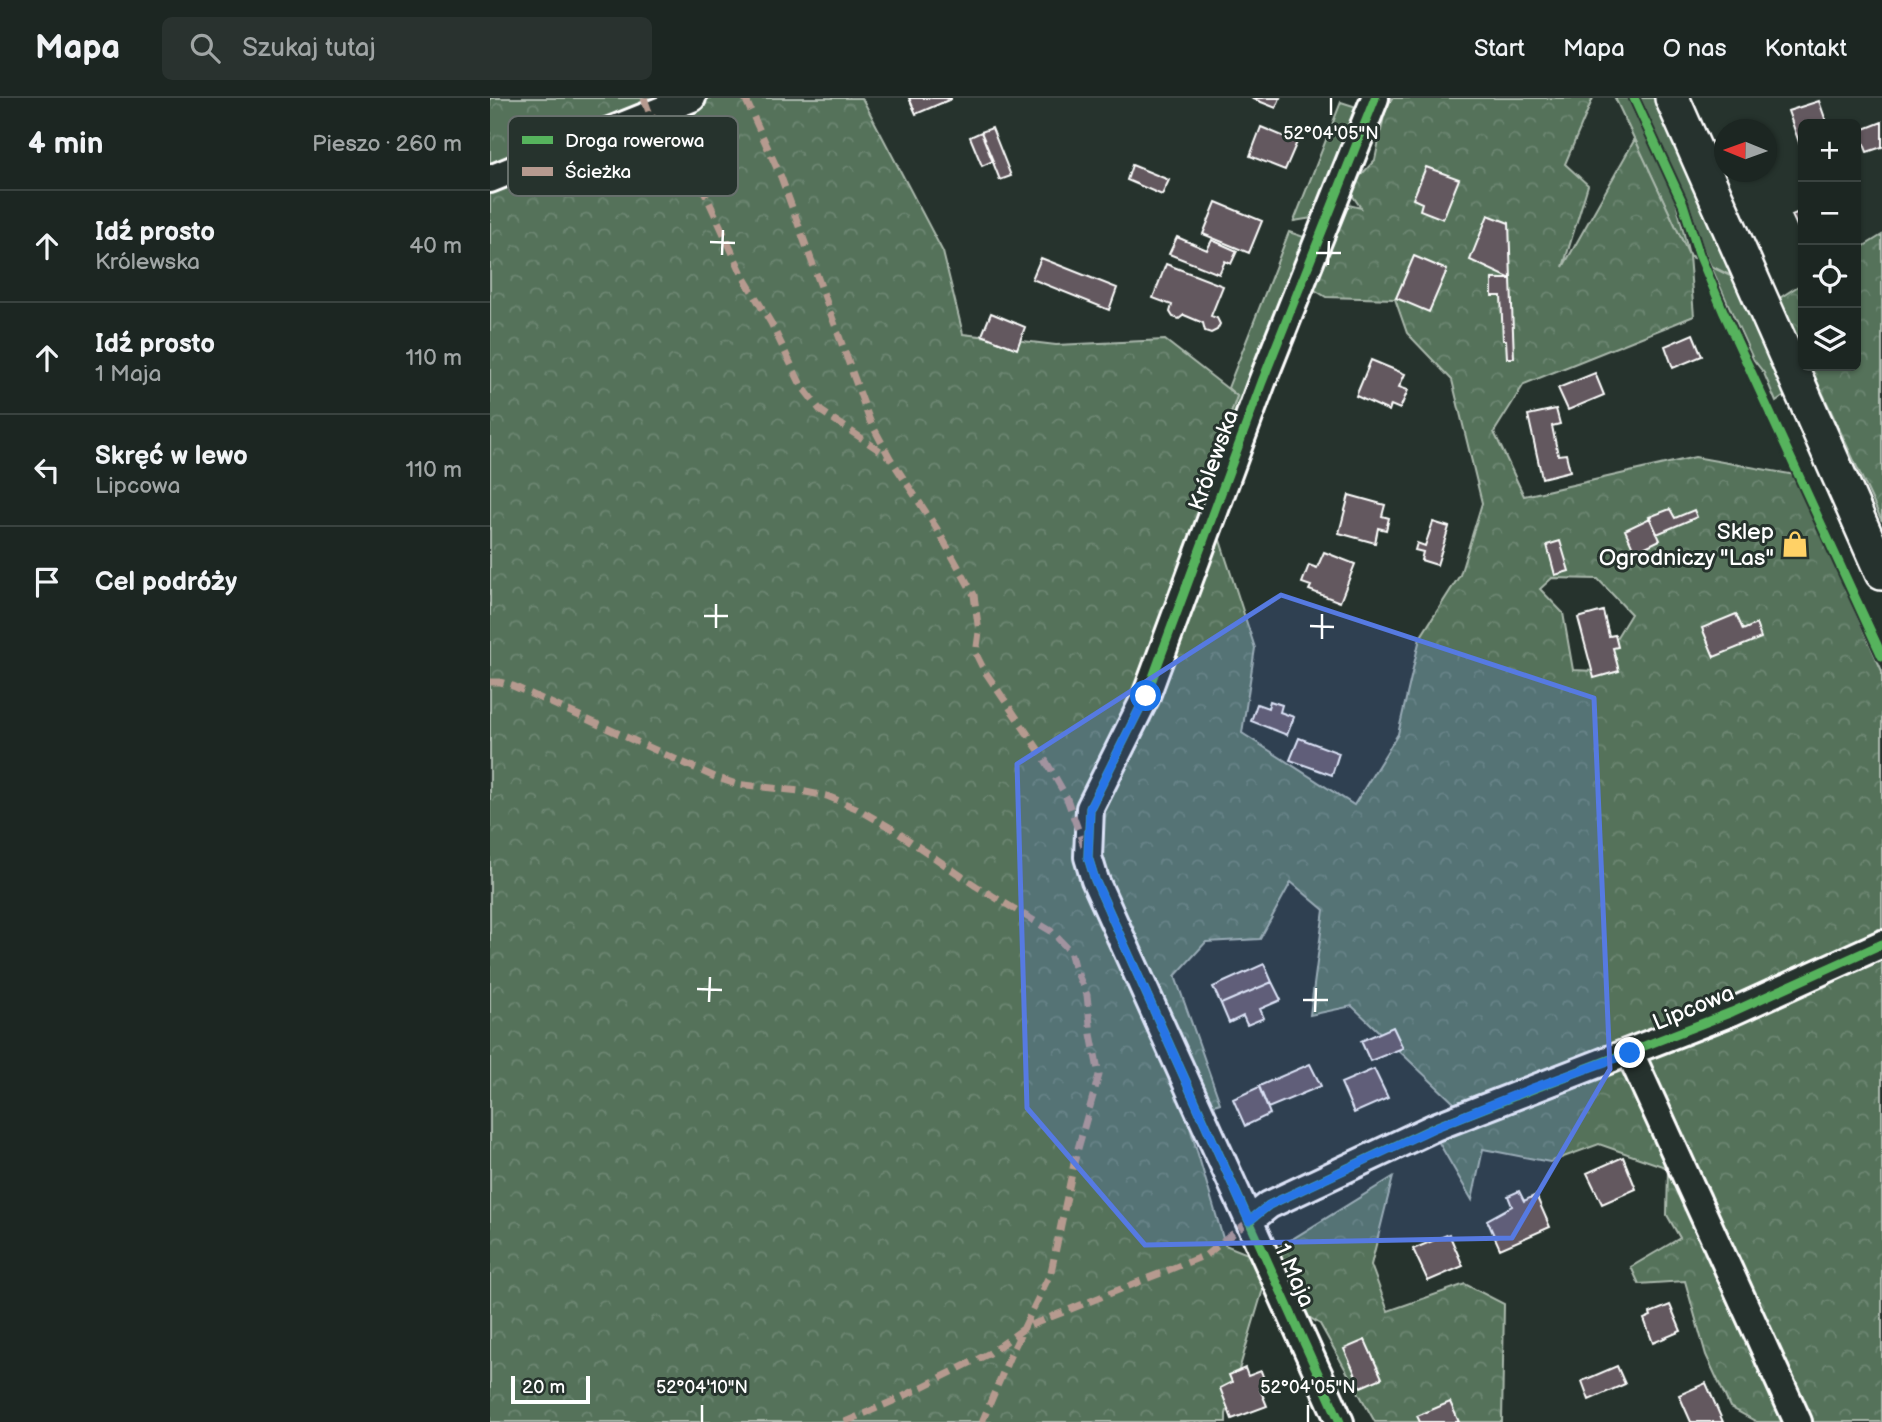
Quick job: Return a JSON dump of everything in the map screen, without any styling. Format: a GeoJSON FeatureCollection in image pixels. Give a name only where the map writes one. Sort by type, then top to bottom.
{"type":"FeatureCollection","features":[{"type":"Feature","properties":{"kind":"street"},"geometry":{"type":"LineString","coordinates":[[647,116],[692,98]]}},
{"type":"Feature","properties":{"kind":"street","name":"Królewska"},"geometry":{"type":"LineString","coordinates":[[1088,834],[1090,808],[1146,696],[1262,382],[1375,98]]}},
{"type":"Feature","properties":{"kind":"street"},"geometry":{"type":"LineString","coordinates":[[1672,98],[1882,573]]}},
{"type":"Feature","properties":{"kind":"street"},"geometry":{"type":"LineString","coordinates":[[490,179],[508,172]]}},
{"type":"Feature","properties":{"kind":"street","name":"1 Maja"},"geometry":{"type":"LineString","coordinates":[[1088,834],[1088,857],[1095,880],[1340,1422]]}},
{"type":"Feature","properties":{"kind":"street","name":"Lipcowa"},"geometry":{"type":"LineString","coordinates":[[1249,1221],[1269,1205],[1436,1127],[1732,1012],[1882,944]]}},
{"type":"Feature","properties":{"kind":"street"},"geometry":{"type":"LineString","coordinates":[[1630,1053],[1798,1422]]}},
{"type":"Feature","properties":{"kind":"highlighted area"},"geometry":{"type":"Polygon","coordinates":[[[1281,595],[1594,698],[1610,1069],[1512,1238],[1145,1245],[1027,1108],[1017,764],[1281,595]]]}},
{"type":"Feature","properties":{"kind":"green space"},"geometry":{"type":"Polygon","coordinates":[[[490,98],[862,98],[943,252],[963,334],[1056,345],[1165,340],[1237,396],[1204,491],[1255,648],[1242,733],[1354,805],[1398,734],[1420,638],[1460,575],[1482,503],[1452,380],[1407,333],[1395,299],[1326,297],[1307,285],[1340,203],[1361,208],[1348,189],[1375,160],[1385,111],[1392,98],[1593,98],[1565,164],[1588,185],[1563,267],[1635,139],[1689,255],[1778,299],[1798,286],[1798,340],[1780,300],[1689,256],[1694,316],[1524,384],[1494,432],[1524,496],[1695,457],[1795,475],[1882,671],[1882,1422],[1757,1422],[1730,1407],[1706,1355],[1685,1281],[1639,1284],[1631,1267],[1680,1238],[1667,1215],[1668,1168],[1599,1144],[1550,1162],[1483,1149],[1472,1200],[1438,1141],[1475,1123],[1352,1006],[1310,1015],[1324,910],[1291,882],[1260,939],[1206,942],[1175,976],[1220,1103],[1186,1114],[1225,1245],[1260,1259],[1393,1177],[1371,1265],[1388,1311],[1465,1284],[1504,1304],[1502,1422],[1375,1422],[1320,1324],[1263,1289],[1226,1414],[1226,1422],[490,1422],[490,98]],[[1552,578],[1540,589],[1563,613],[1573,670],[1596,671],[1631,614],[1598,579],[1552,578]]]}},
{"type":"Feature","properties":{"kind":"green space"},"geometry":{"type":"Polygon","coordinates":[[[1615,98],[1628,98],[1676,201],[1689,255],[1615,98]]]}},
{"type":"Feature","properties":{"kind":"green space"},"geometry":{"type":"Polygon","coordinates":[[[1640,98],[1656,98],[1787,394],[1776,402],[1764,373],[1753,359],[1703,249],[1689,205],[1640,98]]]}},
{"type":"Feature","properties":{"kind":"green space"},"geometry":{"type":"Polygon","coordinates":[[[1341,102],[1363,109],[1318,217],[1294,221],[1341,102]]]}},
{"type":"Feature","properties":{"kind":"green space"},"geometry":{"type":"Polygon","coordinates":[[[1289,232],[1307,238],[1215,485],[1204,491],[1237,396],[1228,388],[1289,232]]]}},
{"type":"Feature","properties":{"kind":"green space"},"geometry":{"type":"Polygon","coordinates":[[[1882,235],[1882,521],[1812,371],[1861,371],[1861,248],[1882,235]]]}},
{"type":"Feature","properties":{"kind":"building"},"geometry":{"type":"Polygon","coordinates":[[[909,98],[951,98],[951,99],[916,114],[909,98]]]}},
{"type":"Feature","properties":{"kind":"building"},"geometry":{"type":"Polygon","coordinates":[[[1251,98],[1280,98],[1276,108],[1251,98]]]}},
{"type":"Feature","properties":{"kind":"building"},"geometry":{"type":"Polygon","coordinates":[[[1819,101],[1825,119],[1798,119],[1798,139],[1788,111],[1819,101]]]}},
{"type":"Feature","properties":{"kind":"building"},"geometry":{"type":"Polygon","coordinates":[[[1882,122],[1882,147],[1867,152],[1861,130],[1882,122]]]}},
{"type":"Feature","properties":{"kind":"building"},"geometry":{"type":"Polygon","coordinates":[[[1261,127],[1297,142],[1285,170],[1250,156],[1261,127]]]}},
{"type":"Feature","properties":{"kind":"building"},"geometry":{"type":"Polygon","coordinates":[[[992,128],[1011,176],[1000,180],[981,132],[992,128]]]}},
{"type":"Feature","properties":{"kind":"building"},"geometry":{"type":"Polygon","coordinates":[[[981,132],[993,161],[982,166],[970,137],[981,132]]]}},
{"type":"Feature","properties":{"kind":"building"},"geometry":{"type":"Polygon","coordinates":[[[1132,165],[1169,180],[1162,195],[1127,180],[1132,165]]]}},
{"type":"Feature","properties":{"kind":"building"},"geometry":{"type":"Polygon","coordinates":[[[1426,167],[1459,179],[1443,219],[1420,210],[1422,203],[1413,199],[1426,167]]]}},
{"type":"Feature","properties":{"kind":"building"},"geometry":{"type":"Polygon","coordinates":[[[1216,202],[1262,221],[1249,253],[1203,234],[1216,202]]]}},
{"type":"Feature","properties":{"kind":"building"},"geometry":{"type":"Polygon","coordinates":[[[1798,212],[1798,228],[1792,215],[1798,212]]]}},
{"type":"Feature","properties":{"kind":"building"},"geometry":{"type":"Polygon","coordinates":[[[1488,215],[1509,223],[1511,279],[1470,260],[1488,215]]]}},
{"type":"Feature","properties":{"kind":"building"},"geometry":{"type":"Polygon","coordinates":[[[1177,237],[1207,250],[1212,240],[1237,251],[1231,264],[1225,261],[1219,274],[1169,254],[1177,237]]]}},
{"type":"Feature","properties":{"kind":"building"},"geometry":{"type":"Polygon","coordinates":[[[1414,256],[1447,270],[1429,312],[1396,298],[1414,256]]]}},
{"type":"Feature","properties":{"kind":"building"},"geometry":{"type":"Polygon","coordinates":[[[1041,258],[1117,288],[1109,310],[1032,279],[1041,258]]]}},
{"type":"Feature","properties":{"kind":"building"},"geometry":{"type":"Polygon","coordinates":[[[1166,264],[1223,286],[1211,316],[1217,318],[1220,324],[1217,330],[1211,333],[1205,331],[1203,323],[1184,315],[1179,319],[1173,317],[1170,312],[1172,305],[1153,298],[1166,264]]]}},
{"type":"Feature","properties":{"kind":"building"},"geometry":{"type":"Polygon","coordinates":[[[1492,279],[1511,279],[1514,358],[1507,358],[1506,340],[1503,340],[1501,296],[1492,296],[1492,279]]]}},
{"type":"Feature","properties":{"kind":"building"},"geometry":{"type":"Polygon","coordinates":[[[991,313],[1025,327],[1017,349],[982,335],[991,313]]]}},
{"type":"Feature","properties":{"kind":"building"},"geometry":{"type":"Polygon","coordinates":[[[1693,334],[1702,356],[1673,368],[1665,346],[1693,334]]]}},
{"type":"Feature","properties":{"kind":"building"},"geometry":{"type":"Polygon","coordinates":[[[1371,360],[1405,374],[1399,387],[1408,390],[1400,409],[1391,405],[1389,411],[1356,396],[1371,360]]]}},
{"type":"Feature","properties":{"kind":"building"},"geometry":{"type":"Polygon","coordinates":[[[1595,373],[1604,395],[1568,410],[1558,388],[1595,373]]]}},
{"type":"Feature","properties":{"kind":"building"},"geometry":{"type":"Polygon","coordinates":[[[1556,409],[1560,424],[1552,426],[1558,455],[1566,454],[1570,471],[1542,478],[1528,415],[1556,409]]]}},
{"type":"Feature","properties":{"kind":"building"},"geometry":{"type":"Polygon","coordinates":[[[1349,495],[1385,505],[1382,516],[1389,518],[1386,530],[1378,528],[1375,543],[1339,533],[1349,495]]]}},
{"type":"Feature","properties":{"kind":"building"},"geometry":{"type":"Polygon","coordinates":[[[1670,509],[1675,518],[1694,510],[1697,517],[1657,534],[1649,517],[1670,509]]]}},
{"type":"Feature","properties":{"kind":"building"},"geometry":{"type":"Polygon","coordinates":[[[1650,518],[1660,540],[1635,552],[1625,530],[1650,518]]]}},
{"type":"Feature","properties":{"kind":"building"},"geometry":{"type":"Polygon","coordinates":[[[1433,522],[1449,527],[1437,565],[1421,560],[1423,552],[1415,550],[1417,543],[1425,546],[1433,522]]]}},
{"type":"Feature","properties":{"kind":"building"},"geometry":{"type":"Polygon","coordinates":[[[1560,541],[1569,571],[1555,575],[1547,545],[1560,541]]]}},
{"type":"Feature","properties":{"kind":"building"},"geometry":{"type":"Polygon","coordinates":[[[1324,552],[1355,564],[1340,602],[1309,590],[1311,586],[1302,583],[1309,565],[1317,568],[1324,552]]]}},
{"type":"Feature","properties":{"kind":"building"},"geometry":{"type":"Polygon","coordinates":[[[1603,611],[1609,636],[1615,635],[1618,647],[1613,648],[1619,671],[1594,678],[1578,618],[1603,611]]]}},
{"type":"Feature","properties":{"kind":"building"},"geometry":{"type":"Polygon","coordinates":[[[1736,614],[1743,630],[1756,624],[1761,638],[1714,657],[1702,628],[1736,614]]]}},
{"type":"Feature","properties":{"kind":"building"},"geometry":{"type":"Polygon","coordinates":[[[1270,701],[1282,705],[1280,712],[1294,717],[1287,735],[1251,721],[1257,704],[1268,708],[1270,701]]]}},
{"type":"Feature","properties":{"kind":"building"},"geometry":{"type":"Polygon","coordinates":[[[1299,738],[1339,753],[1332,775],[1290,760],[1299,738]]]}},
{"type":"Feature","properties":{"kind":"building"},"geometry":{"type":"Polygon","coordinates":[[[1264,964],[1272,982],[1221,1004],[1213,987],[1264,964]]]}},
{"type":"Feature","properties":{"kind":"building"},"geometry":{"type":"Polygon","coordinates":[[[1272,982],[1281,1000],[1260,1009],[1264,1018],[1247,1025],[1243,1016],[1229,1023],[1221,1004],[1272,982]]]}},
{"type":"Feature","properties":{"kind":"building"},"geometry":{"type":"Polygon","coordinates":[[[1393,1027],[1403,1048],[1370,1061],[1361,1041],[1393,1027]]]}},
{"type":"Feature","properties":{"kind":"building"},"geometry":{"type":"Polygon","coordinates":[[[1310,1064],[1321,1086],[1268,1108],[1259,1086],[1310,1064]]]}},
{"type":"Feature","properties":{"kind":"building"},"geometry":{"type":"Polygon","coordinates":[[[1374,1069],[1388,1098],[1354,1113],[1341,1083],[1374,1069]]]}},
{"type":"Feature","properties":{"kind":"building"},"geometry":{"type":"Polygon","coordinates":[[[1259,1087],[1270,1114],[1245,1126],[1233,1099],[1259,1087]]]}},
{"type":"Feature","properties":{"kind":"building"},"geometry":{"type":"Polygon","coordinates":[[[1623,1157],[1636,1189],[1602,1204],[1587,1173],[1623,1157]]]}},
{"type":"Feature","properties":{"kind":"building"},"geometry":{"type":"Polygon","coordinates":[[[1519,1191],[1524,1201],[1536,1195],[1550,1227],[1500,1249],[1487,1220],[1512,1206],[1508,1196],[1519,1191]]]}},
{"type":"Feature","properties":{"kind":"building"},"geometry":{"type":"Polygon","coordinates":[[[1449,1234],[1463,1266],[1428,1281],[1413,1249],[1449,1234]]]}},
{"type":"Feature","properties":{"kind":"building"},"geometry":{"type":"Polygon","coordinates":[[[1670,1305],[1681,1331],[1653,1343],[1644,1319],[1651,1316],[1650,1313],[1670,1305]]]}},
{"type":"Feature","properties":{"kind":"building"},"geometry":{"type":"Polygon","coordinates":[[[1365,1340],[1382,1378],[1361,1387],[1344,1349],[1365,1340]]]}},
{"type":"Feature","properties":{"kind":"building"},"geometry":{"type":"Polygon","coordinates":[[[1617,1366],[1625,1384],[1589,1400],[1582,1381],[1617,1366]]]}},
{"type":"Feature","properties":{"kind":"building"},"geometry":{"type":"Polygon","coordinates":[[[1245,1368],[1248,1376],[1261,1371],[1267,1387],[1260,1389],[1267,1406],[1232,1419],[1220,1388],[1232,1382],[1229,1375],[1245,1368]]]}},
{"type":"Feature","properties":{"kind":"building"},"geometry":{"type":"Polygon","coordinates":[[[1706,1383],[1723,1422],[1691,1422],[1679,1395],[1706,1383]]]}},
{"type":"Feature","properties":{"kind":"building"},"geometry":{"type":"Polygon","coordinates":[[[1450,1402],[1459,1422],[1420,1422],[1417,1416],[1450,1402]]]}},
{"type":"Feature","properties":{"kind":"marked path"},"geometry":{"type":"LineString","coordinates":[[644,98],[651,116]]}},
{"type":"Feature","properties":{"kind":"marked path"},"geometry":{"type":"LineString","coordinates":[[745,98],[781,177],[870,421],[890,458],[937,529],[974,595],[979,632],[976,654],[1066,796],[1084,846]]}},
{"type":"Feature","properties":{"kind":"marked path"},"geometry":{"type":"LineString","coordinates":[[706,196],[744,278],[771,323],[801,385],[821,411],[888,456]]}},
{"type":"Feature","properties":{"kind":"marked path"},"geometry":{"type":"LineString","coordinates":[[490,682],[513,686],[715,777],[736,784],[827,796],[856,808],[1051,931],[1070,951],[1087,995],[1099,1075],[1075,1159],[1051,1272],[1010,1356],[982,1422]]}},
{"type":"Feature","properties":{"kind":"marked path"},"geometry":{"type":"LineString","coordinates":[[845,1422],[990,1353],[1026,1327],[1206,1255],[1249,1221]]}},
{"type":"Feature","properties":{"kind":"cycle path"},"geometry":{"type":"LineString","coordinates":[[1340,1422],[1095,880],[1088,857],[1090,808],[1146,696],[1262,382],[1375,98]]}},
{"type":"Feature","properties":{"kind":"cycle path"},"geometry":{"type":"LineString","coordinates":[[1634,98],[1683,204],[1699,254],[1723,311],[1882,656]]}},
{"type":"Feature","properties":{"kind":"cycle path"},"geometry":{"type":"LineString","coordinates":[[1249,1221],[1269,1205],[1435,1127],[1732,1012],[1882,944]]}},
{"type":"Feature","properties":{"kind":"place","name":"Sklep Ogrodniczy \"Las\""},"geometry":{"type":"Point","coordinates":[1795,544]}},
{"type":"Feature","properties":{"kind":"route"},"geometry":{"type":"LineString","coordinates":[[1146,696],[1090,808],[1088,857],[1095,880],[1249,1221],[1269,1205],[1436,1127],[1630,1053]]}}]}
